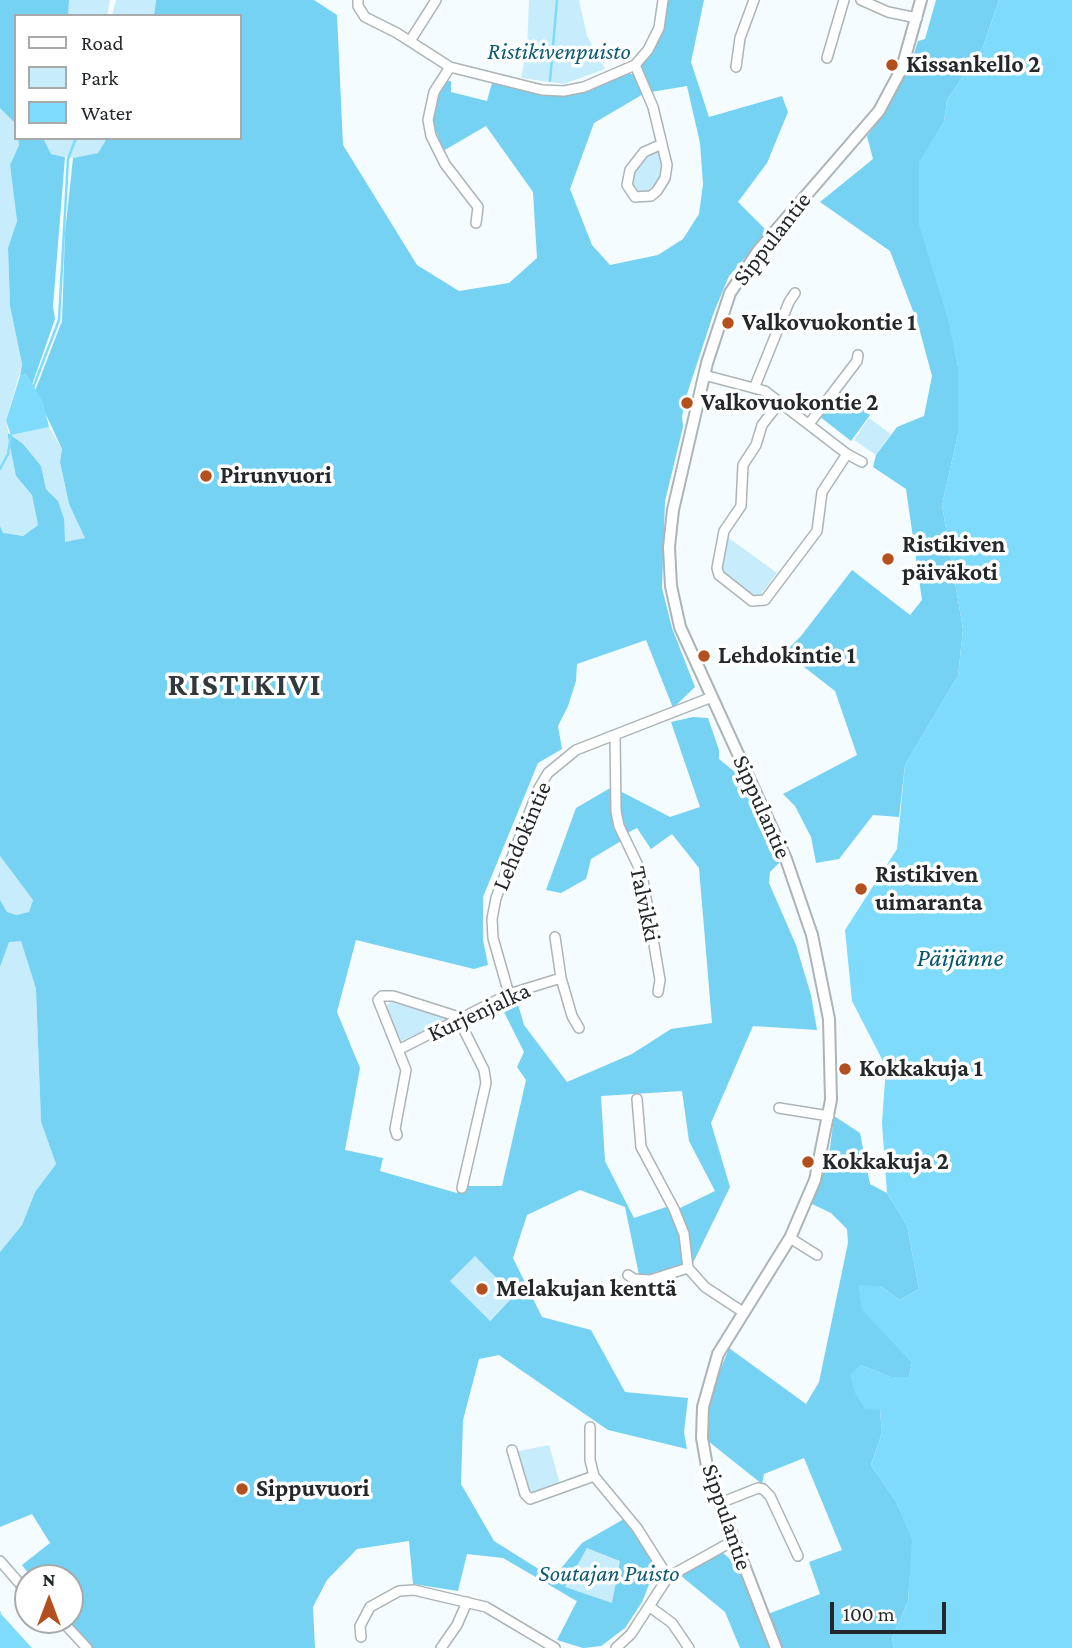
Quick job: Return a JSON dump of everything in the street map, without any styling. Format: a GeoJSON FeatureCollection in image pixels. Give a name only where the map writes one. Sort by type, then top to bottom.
{"type":"FeatureCollection","features":[{"type":"Feature","properties":{"kind":"street"},"geometry":{"type":"LineString","coordinates":[[359,0],[358,6],[365,17],[410,41],[450,67],[542,90],[564,91],[584,87],[635,65],[648,50],[659,28],[663,0]]}},
{"type":"Feature","properties":{"kind":"street"},"geometry":{"type":"LineString","coordinates":[[410,41],[436,0]]}},
{"type":"Feature","properties":{"kind":"street"},"geometry":{"type":"LineString","coordinates":[[736,67],[740,38],[754,0]]}},
{"type":"Feature","properties":{"kind":"street"},"geometry":{"type":"LineString","coordinates":[[827,58],[844,0]]}},
{"type":"Feature","properties":{"kind":"street"},"geometry":{"type":"LineString","coordinates":[[861,0],[888,12],[916,18]]}},
{"type":"Feature","properties":{"kind":"street","name":"Sippulantie"},"geometry":{"type":"LineString","coordinates":[[776,1648],[733,1541],[705,1454],[703,1407],[718,1354],[790,1238],[816,1180],[829,1116],[832,1073],[829,1019],[812,934],[778,838],[680,627],[671,586],[669,547],[673,510],[704,375],[722,312],[740,276],[880,111],[902,68],[921,0]]}},
{"type":"Feature","properties":{"kind":"street"},"geometry":{"type":"LineString","coordinates":[[635,65],[653,107],[662,144],[667,165],[665,178],[651,196],[635,197],[627,185],[630,170],[644,152],[662,144]]}},
{"type":"Feature","properties":{"kind":"street"},"geometry":{"type":"LineString","coordinates":[[450,67],[434,92],[428,120],[431,136],[445,164],[478,207],[476,223]]}},
{"type":"Feature","properties":{"kind":"street"},"geometry":{"type":"LineString","coordinates":[[755,386],[795,293]]}},
{"type":"Feature","properties":{"kind":"street"},"geometry":{"type":"LineString","coordinates":[[809,424],[858,361],[858,355]]}},
{"type":"Feature","properties":{"kind":"street"},"geometry":{"type":"LineString","coordinates":[[704,375],[755,386],[847,454],[862,462]]}},
{"type":"Feature","properties":{"kind":"street"},"geometry":{"type":"LineString","coordinates":[[780,402],[762,425],[756,445],[743,465],[741,506],[724,531],[717,568],[719,575],[752,601],[765,600],[817,531],[824,488],[847,454]]}},
{"type":"Feature","properties":{"kind":"street","name":"Lehdokintie"},"geometry":{"type":"LineString","coordinates":[[509,994],[493,938],[492,919],[496,898],[539,788],[554,765],[576,750],[712,697]]}},
{"type":"Feature","properties":{"kind":"street","name":"Talvikki"},"geometry":{"type":"LineString","coordinates":[[615,736],[616,811],[619,826],[642,874],[660,980],[658,992]]}},
{"type":"Feature","properties":{"kind":"street"},"geometry":{"type":"LineString","coordinates":[[555,937],[561,978],[572,1016],[579,1028]]}},
{"type":"Feature","properties":{"kind":"street","name":"Kurjenjalka"},"geometry":{"type":"LineString","coordinates":[[398,1050],[509,994],[561,978]]}},
{"type":"Feature","properties":{"kind":"street"},"geometry":{"type":"LineString","coordinates":[[397,1135],[395,1129],[406,1079],[398,1050],[380,1009],[379,1000],[382,996],[461,1019],[484,1070],[486,1083],[462,1188]]}},
{"type":"Feature","properties":{"kind":"street"},"geometry":{"type":"LineString","coordinates":[[637,1099],[641,1147],[674,1209],[684,1234],[688,1268],[705,1287],[743,1312]]}},
{"type":"Feature","properties":{"kind":"street"},"geometry":{"type":"LineString","coordinates":[[779,1108],[829,1116]]}},
{"type":"Feature","properties":{"kind":"street"},"geometry":{"type":"LineString","coordinates":[[790,1238],[817,1255]]}},
{"type":"Feature","properties":{"kind":"street"},"geometry":{"type":"LineString","coordinates":[[628,1275],[634,1279],[650,1280],[688,1268]]}},
{"type":"Feature","properties":{"kind":"street"},"geometry":{"type":"LineString","coordinates":[[590,1427],[590,1460],[594,1476],[637,1528],[668,1577]]}},
{"type":"Feature","properties":{"kind":"street"},"geometry":{"type":"LineString","coordinates":[[512,1450],[525,1494],[530,1499],[594,1476]]}},
{"type":"Feature","properties":{"kind":"street"},"geometry":{"type":"LineString","coordinates":[[720,1503],[758,1488],[763,1489],[770,1496],[798,1556]]}},
{"type":"Feature","properties":{"kind":"street"},"geometry":{"type":"LineString","coordinates":[[616,1648],[631,1634],[668,1577],[733,1541]]}},
{"type":"Feature","properties":{"kind":"street"},"geometry":{"type":"LineString","coordinates":[[0,1561],[14,1577]]}},
{"type":"Feature","properties":{"kind":"street"},"geometry":{"type":"LineString","coordinates":[[361,1637],[360,1626],[370,1608],[399,1591],[414,1590],[467,1602],[495,1612],[541,1645],[555,1648]]}},
{"type":"Feature","properties":{"kind":"street"},"geometry":{"type":"LineString","coordinates":[[441,1648],[457,1625],[467,1602]]}},
{"type":"Feature","properties":{"kind":"street"},"geometry":{"type":"LineString","coordinates":[[650,1608],[676,1628],[689,1648]]}},
{"type":"Feature","properties":{"kind":"street"},"geometry":{"type":"LineString","coordinates":[[74,1634],[87,1648]]}},
{"type":"Feature","properties":{"kind":"green space"},"geometry":{"type":"Polygon","coordinates":[[[69,0],[110,0],[107,14],[68,14],[69,0]]]}},
{"type":"Feature","properties":{"kind":"green space"},"geometry":{"type":"Polygon","coordinates":[[[116,0],[156,0],[154,14],[112,14],[116,0]]]}},
{"type":"Feature","properties":{"kind":"green space","name":"Ristikivenpuisto"},"geometry":{"type":"Polygon","coordinates":[[[529,0],[579,0],[587,36],[605,69],[564,84],[521,78],[527,49],[529,0]]]}},
{"type":"Feature","properties":{"kind":"green space"},"geometry":{"type":"Polygon","coordinates":[[[0,108],[14,122],[14,140],[18,140],[19,145],[10,165],[17,221],[8,248],[10,306],[22,364],[6,421],[16,476],[32,495],[38,525],[23,536],[3,534],[0,526],[0,108]]]}},
{"type":"Feature","properties":{"kind":"green space"},"geometry":{"type":"Polygon","coordinates":[[[44,140],[106,140],[98,153],[73,158],[51,154],[44,140]]]}},
{"type":"Feature","properties":{"kind":"green space"},"geometry":{"type":"Polygon","coordinates":[[[660,149],[662,175],[650,193],[636,193],[631,186],[630,174],[648,153],[660,149]]]}},
{"type":"Feature","properties":{"kind":"green space"},"geometry":{"type":"Polygon","coordinates":[[[869,418],[891,434],[876,455],[854,440],[869,418]]]}},
{"type":"Feature","properties":{"kind":"green space"},"geometry":{"type":"Polygon","coordinates":[[[49,427],[62,449],[60,462],[69,504],[86,538],[65,543],[58,501],[46,489],[41,466],[11,435],[49,427]]]}},
{"type":"Feature","properties":{"kind":"green space"},"geometry":{"type":"Polygon","coordinates":[[[726,536],[777,573],[759,597],[753,597],[722,571],[726,536]]]}},
{"type":"Feature","properties":{"kind":"green space"},"geometry":{"type":"Polygon","coordinates":[[[0,856],[33,900],[29,913],[17,915],[7,912],[0,900],[0,856]]]}},
{"type":"Feature","properties":{"kind":"green space"},"geometry":{"type":"Polygon","coordinates":[[[9,941],[21,941],[36,989],[41,1122],[56,1164],[35,1192],[22,1225],[0,1252],[0,967],[9,941]]]}},
{"type":"Feature","properties":{"kind":"green space"},"geometry":{"type":"Polygon","coordinates":[[[392,1000],[445,1015],[447,1021],[399,1042],[384,1008],[392,1000]]]}},
{"type":"Feature","properties":{"kind":"green space","name":"Melakujan kenttä"},"geometry":{"type":"Polygon","coordinates":[[[475,1256],[515,1296],[489,1321],[450,1281],[475,1256]]]}},
{"type":"Feature","properties":{"kind":"green space"},"geometry":{"type":"Polygon","coordinates":[[[549,1445],[561,1487],[531,1496],[514,1452],[549,1445]]]}},
{"type":"Feature","properties":{"kind":"green space","name":"Soutajan Puisto"},"geometry":{"type":"Polygon","coordinates":[[[582,1543],[656,1567],[642,1602],[625,1628],[601,1646],[583,1648],[557,1640],[577,1602],[549,1585],[582,1543]]]}},
{"type":"Feature","properties":{"kind":"shaded area"},"geometry":{"type":"Polygon","coordinates":[[[0,0],[69,0],[68,14],[14,14],[14,122],[0,108],[0,0]]]}},
{"type":"Feature","properties":{"kind":"shaded area"},"geometry":{"type":"Polygon","coordinates":[[[156,0],[314,0],[337,15],[343,145],[417,265],[459,291],[509,283],[537,258],[533,192],[486,126],[443,151],[432,120],[433,106],[446,81],[451,81],[451,92],[487,101],[492,83],[550,96],[579,93],[627,74],[634,74],[645,93],[594,123],[570,189],[592,245],[610,265],[658,255],[683,239],[699,214],[703,184],[700,143],[687,86],[651,92],[641,66],[662,30],[668,0],[704,0],[691,62],[709,117],[782,96],[788,112],[767,163],[738,202],[768,232],[729,276],[714,312],[687,394],[682,416],[683,427],[665,501],[662,588],[672,628],[695,687],[673,708],[646,640],[577,664],[576,681],[558,726],[562,749],[538,763],[483,897],[483,940],[488,965],[474,969],[356,940],[337,1012],[360,1068],[345,1150],[383,1158],[380,1171],[457,1193],[459,1186],[502,1186],[526,1080],[517,1067],[524,1052],[499,1002],[515,994],[524,1025],[567,1082],[632,1054],[671,1029],[712,1023],[699,868],[672,834],[651,849],[637,828],[627,833],[621,811],[620,791],[670,817],[700,807],[671,722],[693,717],[708,718],[719,750],[719,759],[735,772],[781,861],[770,872],[769,883],[796,945],[811,995],[817,1030],[753,1026],[711,1123],[730,1187],[692,1265],[678,1209],[715,1191],[689,1141],[682,1091],[601,1096],[605,1161],[634,1218],[669,1206],[680,1235],[683,1266],[659,1275],[639,1275],[625,1207],[580,1190],[527,1215],[513,1258],[542,1317],[591,1330],[625,1392],[688,1398],[684,1432],[687,1449],[608,1430],[499,1355],[479,1359],[463,1420],[461,1484],[494,1541],[553,1578],[582,1543],[624,1519],[656,1567],[642,1602],[625,1628],[601,1646],[583,1648],[557,1640],[577,1601],[503,1558],[467,1554],[458,1591],[413,1584],[409,1541],[357,1549],[327,1580],[313,1607],[315,1648],[85,1648],[74,1634],[84,1634],[84,1564],[23,1564],[50,1543],[32,1514],[0,1527],[0,1252],[22,1225],[35,1192],[56,1164],[41,1122],[36,989],[21,941],[9,942],[0,967],[0,900],[7,912],[17,915],[29,912],[33,900],[0,856],[0,526],[3,533],[23,536],[38,525],[32,495],[16,476],[8,433],[23,444],[41,466],[46,489],[58,501],[64,519],[65,542],[85,538],[69,504],[60,462],[62,449],[35,391],[62,321],[65,233],[73,158],[98,153],[106,140],[242,140],[242,14],[154,14],[156,0]],[[475,1256],[450,1281],[490,1321],[514,1296],[475,1256]],[[587,1548],[565,1587],[612,1603],[620,1561],[587,1548]]]}},
{"type":"Feature","properties":{"kind":"shaded area"},"geometry":{"type":"Polygon","coordinates":[[[936,0],[999,0],[983,47],[947,100],[944,122],[919,163],[958,366],[958,434],[942,505],[963,629],[958,676],[905,765],[899,817],[873,815],[839,859],[816,863],[811,837],[795,806],[783,794],[857,755],[835,691],[785,652],[801,636],[852,570],[910,615],[922,600],[906,489],[873,467],[876,455],[897,427],[924,416],[932,376],[918,324],[890,251],[820,202],[873,159],[867,136],[884,114],[909,69],[918,41],[925,39],[936,0]]]}},
{"type":"Feature","properties":{"kind":"shaded area"},"geometry":{"type":"Polygon","coordinates":[[[18,140],[44,140],[51,154],[65,157],[53,306],[55,319],[32,385],[26,374],[20,376],[22,364],[10,306],[8,248],[17,221],[10,165],[19,145],[18,140]]]}},
{"type":"Feature","properties":{"kind":"shaded area"},"geometry":{"type":"Polygon","coordinates":[[[839,391],[870,415],[851,441],[819,416],[839,391]]]}},
{"type":"Feature","properties":{"kind":"shaded area"},"geometry":{"type":"Polygon","coordinates":[[[612,787],[621,841],[591,859],[586,879],[561,893],[546,890],[576,808],[612,787]]]}},
{"type":"Feature","properties":{"kind":"shaded area"},"geometry":{"type":"Polygon","coordinates":[[[834,1116],[860,1133],[870,1184],[887,1193],[907,1225],[919,1289],[900,1300],[880,1286],[863,1310],[912,1362],[909,1377],[891,1377],[860,1365],[880,1410],[882,1433],[871,1465],[896,1501],[913,1540],[908,1601],[892,1638],[894,1648],[783,1648],[768,1614],[820,1594],[809,1562],[842,1550],[804,1458],[764,1474],[762,1484],[708,1441],[710,1396],[729,1348],[806,1404],[819,1382],[848,1243],[847,1229],[831,1213],[812,1204],[830,1148],[834,1116]]]}},
{"type":"Feature","properties":{"kind":"shaded area"},"geometry":{"type":"Polygon","coordinates":[[[722,1552],[738,1566],[771,1648],[740,1648],[725,1612],[680,1575],[722,1552]]]}},
{"type":"Feature","properties":{"kind":"water","name":"Päijänne"},"geometry":{"type":"Polygon","coordinates":[[[999,0],[1072,0],[1072,1648],[894,1648],[892,1638],[908,1601],[912,1540],[896,1501],[871,1465],[882,1433],[880,1410],[865,1409],[855,1393],[850,1375],[860,1365],[891,1377],[909,1377],[912,1362],[862,1310],[858,1285],[880,1286],[900,1300],[919,1289],[907,1225],[887,1193],[882,1123],[886,1067],[852,1001],[845,930],[897,849],[905,765],[958,676],[963,629],[942,505],[958,434],[958,366],[948,320],[919,225],[919,162],[944,122],[947,100],[983,47],[999,0]]]}},
{"type":"Feature","properties":{"kind":"water"},"geometry":{"type":"Polygon","coordinates":[[[26,374],[43,402],[49,427],[11,435],[6,421],[20,376],[26,374]]]}},
{"type":"Feature","properties":{"kind":"water"},"geometry":{"type":"Polygon","coordinates":[[[0,1610],[14,1628],[14,1634],[19,1634],[32,1648],[0,1648],[0,1610]]]}},
{"type":"Feature","properties":{"kind":"waterway"},"geometry":{"type":"LineString","coordinates":[[550,81],[557,0]]}},
{"type":"Feature","properties":{"kind":"waterway"},"geometry":{"type":"LineString","coordinates":[[33,388],[59,320],[68,159],[75,140]]}},
{"type":"Feature","properties":{"kind":"waterway"},"geometry":{"type":"LineString","coordinates":[[0,469],[8,454],[11,435]]}},
{"type":"Feature","properties":{"kind":"place","name":"Kissankello 2"},"geometry":{"type":"Point","coordinates":[892,65]}},
{"type":"Feature","properties":{"kind":"place","name":"Valkovuokontie 1"},"geometry":{"type":"Point","coordinates":[728,323]}},
{"type":"Feature","properties":{"kind":"place","name":"Valkovuokontie 2"},"geometry":{"type":"Point","coordinates":[687,403]}},
{"type":"Feature","properties":{"kind":"place","name":"Pirunvuori"},"geometry":{"type":"Point","coordinates":[206,476]}},
{"type":"Feature","properties":{"kind":"place","name":"Ristikiven päiväkoti"},"geometry":{"type":"Point","coordinates":[888,559]}},
{"type":"Feature","properties":{"kind":"place","name":"Lehdokintie 1"},"geometry":{"type":"Point","coordinates":[704,656]}},
{"type":"Feature","properties":{"kind":"place","name":"Ristikiven uimaranta"},"geometry":{"type":"Point","coordinates":[861,889]}},
{"type":"Feature","properties":{"kind":"place","name":"Kokkakuja 1"},"geometry":{"type":"Point","coordinates":[845,1069]}},
{"type":"Feature","properties":{"kind":"place","name":"Kokkakuja 2"},"geometry":{"type":"Point","coordinates":[808,1162]}},
{"type":"Feature","properties":{"kind":"place","name":"Melakujan kenttä"},"geometry":{"type":"Point","coordinates":[482,1289]}},
{"type":"Feature","properties":{"kind":"place","name":"Sippuvuori"},"geometry":{"type":"Point","coordinates":[242,1489]}},
{"type":"Feature","properties":{"kind":"district","name":"RISTIKIVI"},"geometry":{"type":"Point","coordinates":[245,685]}}]}
